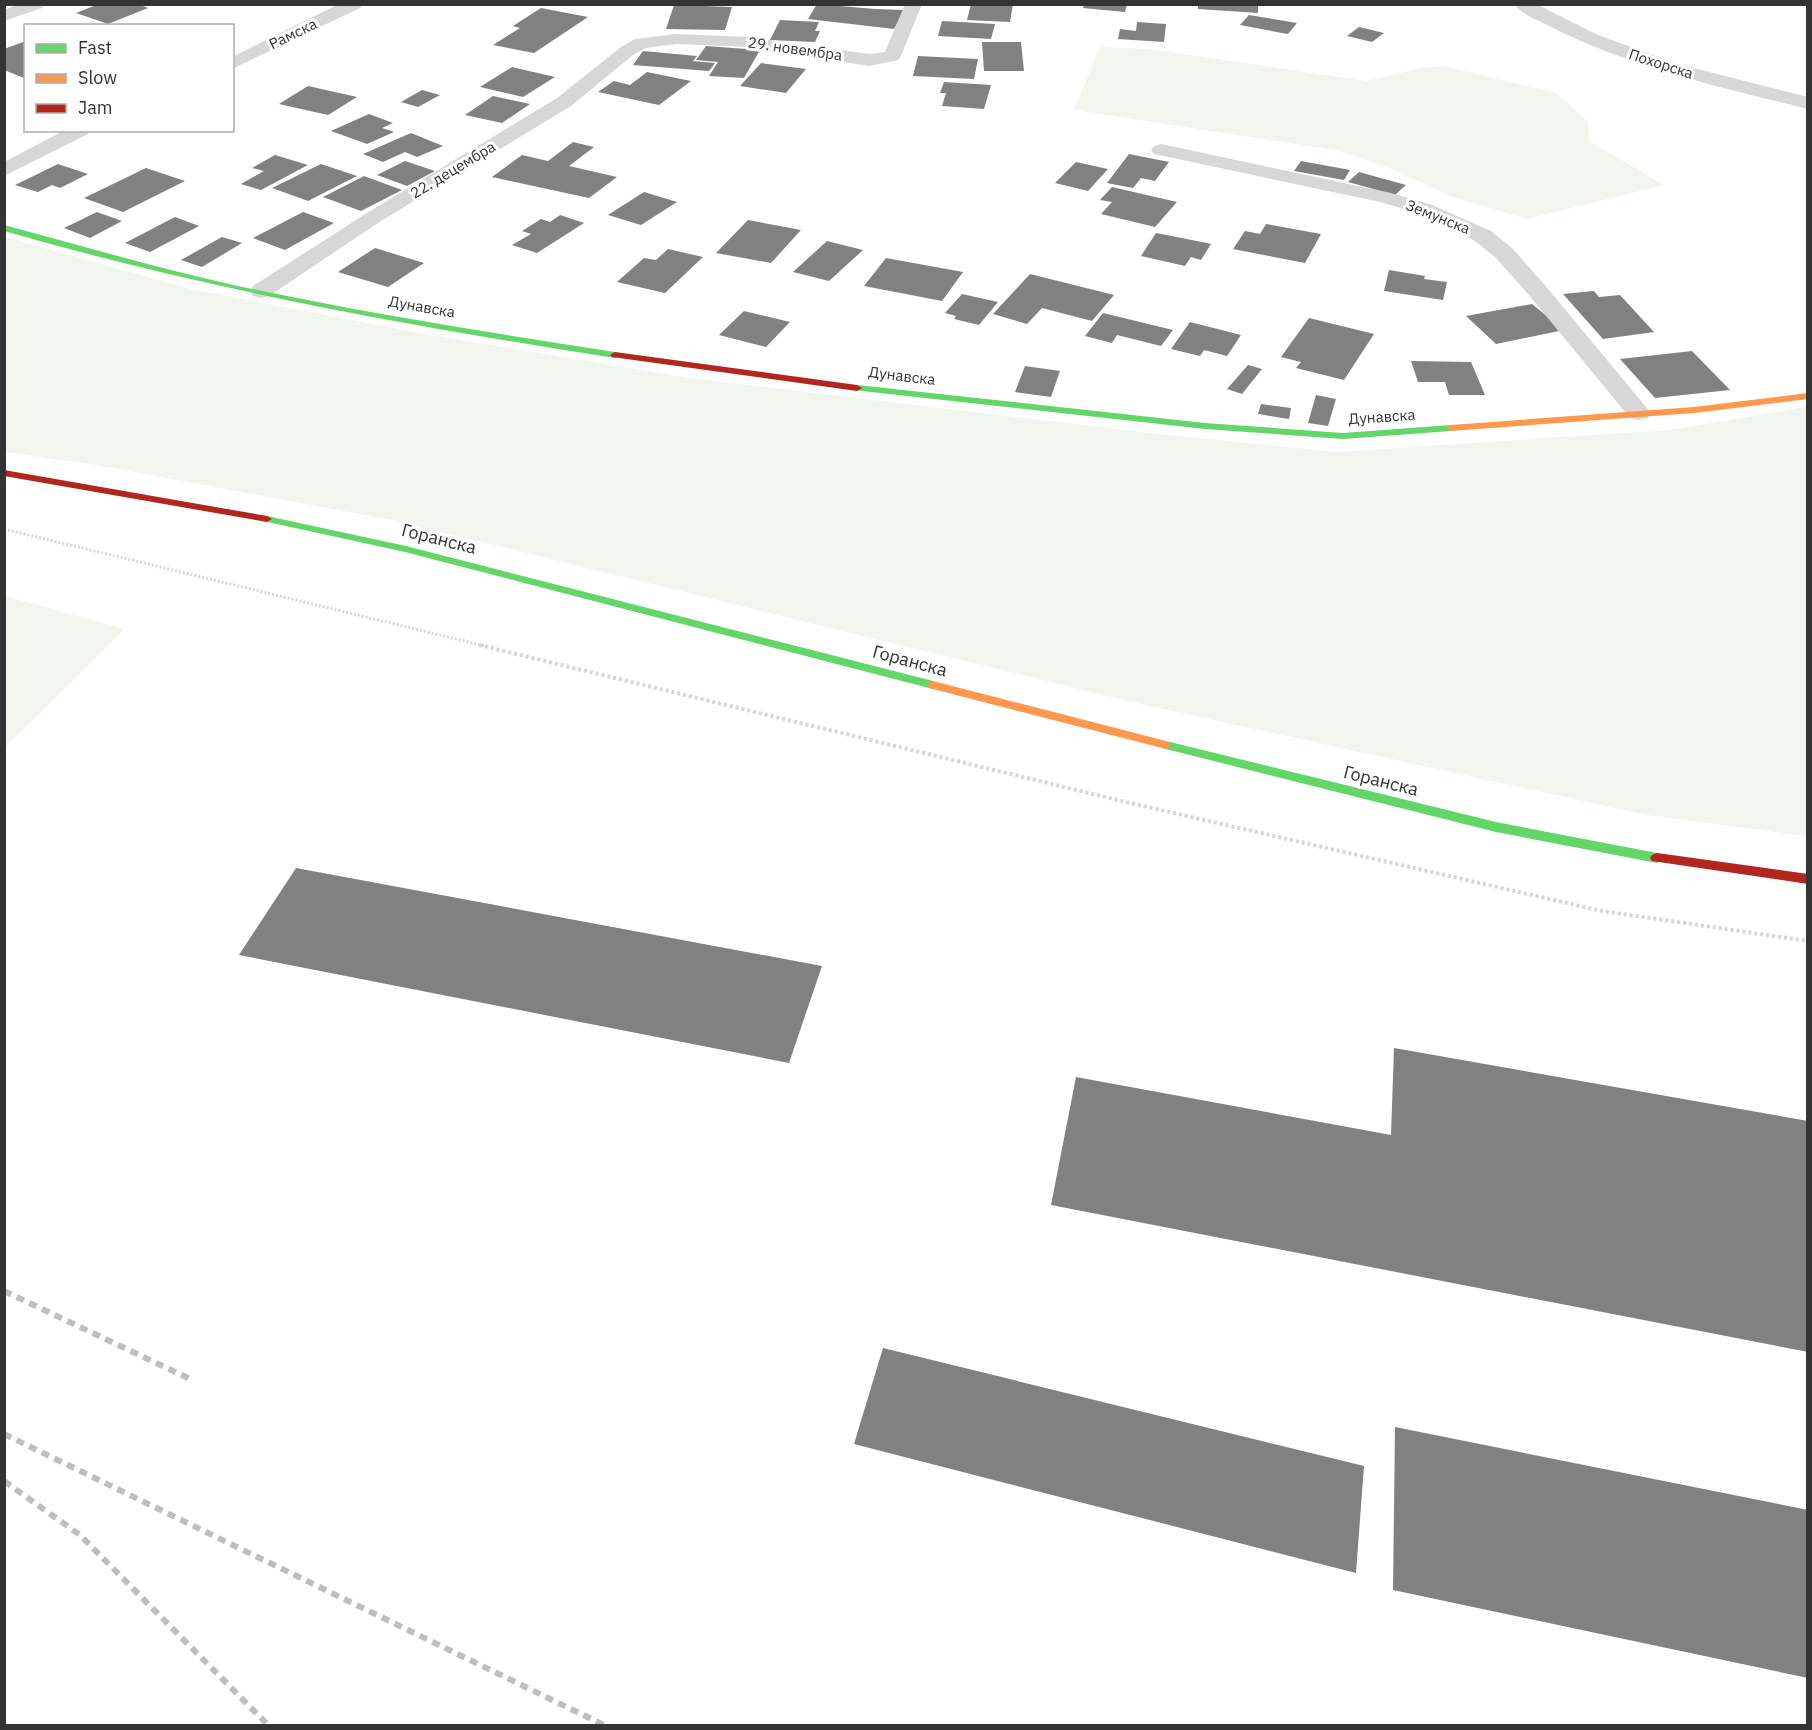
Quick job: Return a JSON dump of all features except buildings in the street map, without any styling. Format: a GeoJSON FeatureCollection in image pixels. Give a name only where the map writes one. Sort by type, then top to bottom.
{"type":"FeatureCollection","features":[{"type":"Feature","properties":{"kind":"street"},"geometry":{"type":"LineString","coordinates":[[4,16],[36,4]]}},
{"type":"Feature","properties":{"kind":"street","name":"Рамска"},"geometry":{"type":"LineString","coordinates":[[234,63],[354,4]]}},
{"type":"Feature","properties":{"kind":"street","name":"29. новембра"},"geometry":{"type":"LineString","coordinates":[[641,43],[676,39],[750,42],[869,60],[884,59],[892,56],[914,4]]}},
{"type":"Feature","properties":{"kind":"street","name":"Похорска"},"geometry":{"type":"LineString","coordinates":[[1522,4],[1593,40],[1635,56],[1728,84],[1808,103]]}},
{"type":"Feature","properties":{"kind":"street","name":"22. децембра"},"geometry":{"type":"LineString","coordinates":[[261,291],[374,217],[564,102],[627,51],[641,43]]}},
{"type":"Feature","properties":{"kind":"street"},"geometry":{"type":"LineString","coordinates":[[4,170],[77,132]]}},
{"type":"Feature","properties":{"kind":"street","name":"Земунска"},"geometry":{"type":"LineString","coordinates":[[1161,150],[1384,197],[1425,209],[1483,236],[1504,253],[1536,289],[1639,413]]}},
{"type":"Feature","properties":{"kind":"street","name":"Дунавска"},"geometry":{"type":"LineString","coordinates":[[4,228],[69,248],[198,279],[405,321],[723,371],[1217,428],[1343,436],[1694,410],[1808,396]]}},
{"type":"Feature","properties":{"kind":"street","name":"Горанска"},"geometry":{"type":"LineString","coordinates":[[4,473],[273,520],[406,549],[1268,771],[1496,827],[1685,863],[1808,879]]}},
{"type":"Feature","properties":{"kind":"path"},"geometry":{"type":"LineString","coordinates":[[4,529],[1130,803],[1579,906],[1808,941]]}},
{"type":"Feature","properties":{"kind":"shaded area"},"geometry":{"type":"Polygon","coordinates":[[[1100,47],[1148,49],[1367,81],[1421,68],[1443,66],[1556,93],[1588,122],[1589,141],[1664,185],[1527,219],[1453,197],[1387,167],[1335,150],[1074,110],[1100,47]]]}},
{"type":"Feature","properties":{"kind":"shaded area"},"geometry":{"type":"Polygon","coordinates":[[[5,237],[191,289],[413,332],[689,378],[1158,434],[1336,452],[1670,430],[1807,407],[1807,836],[1647,815],[1132,702],[392,520],[97,465],[5,452],[5,237]]]}},
{"type":"Feature","properties":{"kind":"shaded area"},"geometry":{"type":"Polygon","coordinates":[[[4,596],[124,629],[5,747],[4,596]]]}},
{"type":"Feature","properties":{"kind":"railway"},"geometry":{"type":"LineString","coordinates":[[4,1291],[190,1379]]}},
{"type":"Feature","properties":{"kind":"railway"},"geometry":{"type":"LineString","coordinates":[[4,1434],[606,1726]]}},
{"type":"Feature","properties":{"kind":"railway"},"geometry":{"type":"LineString","coordinates":[[4,1481],[80,1535],[269,1726]]}},
{"type":"Feature","properties":{"kind":"traffic: fast"},"geometry":{"type":"LineString","coordinates":[[4,228],[155,269],[307,303],[461,331],[615,355]]}},
{"type":"Feature","properties":{"kind":"traffic: fast"},"geometry":{"type":"LineString","coordinates":[[857,388],[1205,426],[1343,436],[1451,428]]}},
{"type":"Feature","properties":{"kind":"traffic: fast"},"geometry":{"type":"LineString","coordinates":[[267,519],[406,549],[933,685]]}},
{"type":"Feature","properties":{"kind":"traffic: fast"},"geometry":{"type":"LineString","coordinates":[[1166,745],[1496,827],[1657,858]]}},
{"type":"Feature","properties":{"kind":"traffic: slow"},"geometry":{"type":"LineString","coordinates":[[1451,428],[1694,410],[1808,396]]}},
{"type":"Feature","properties":{"kind":"traffic: slow"},"geometry":{"type":"LineString","coordinates":[[933,685],[1166,745]]}},
{"type":"Feature","properties":{"kind":"traffic: jam"},"geometry":{"type":"LineString","coordinates":[[615,355],[857,388]]}},
{"type":"Feature","properties":{"kind":"traffic: jam"},"geometry":{"type":"LineString","coordinates":[[4,473],[267,519]]}},
{"type":"Feature","properties":{"kind":"traffic: jam"},"geometry":{"type":"LineString","coordinates":[[1657,858],[1808,879]]}}]}
